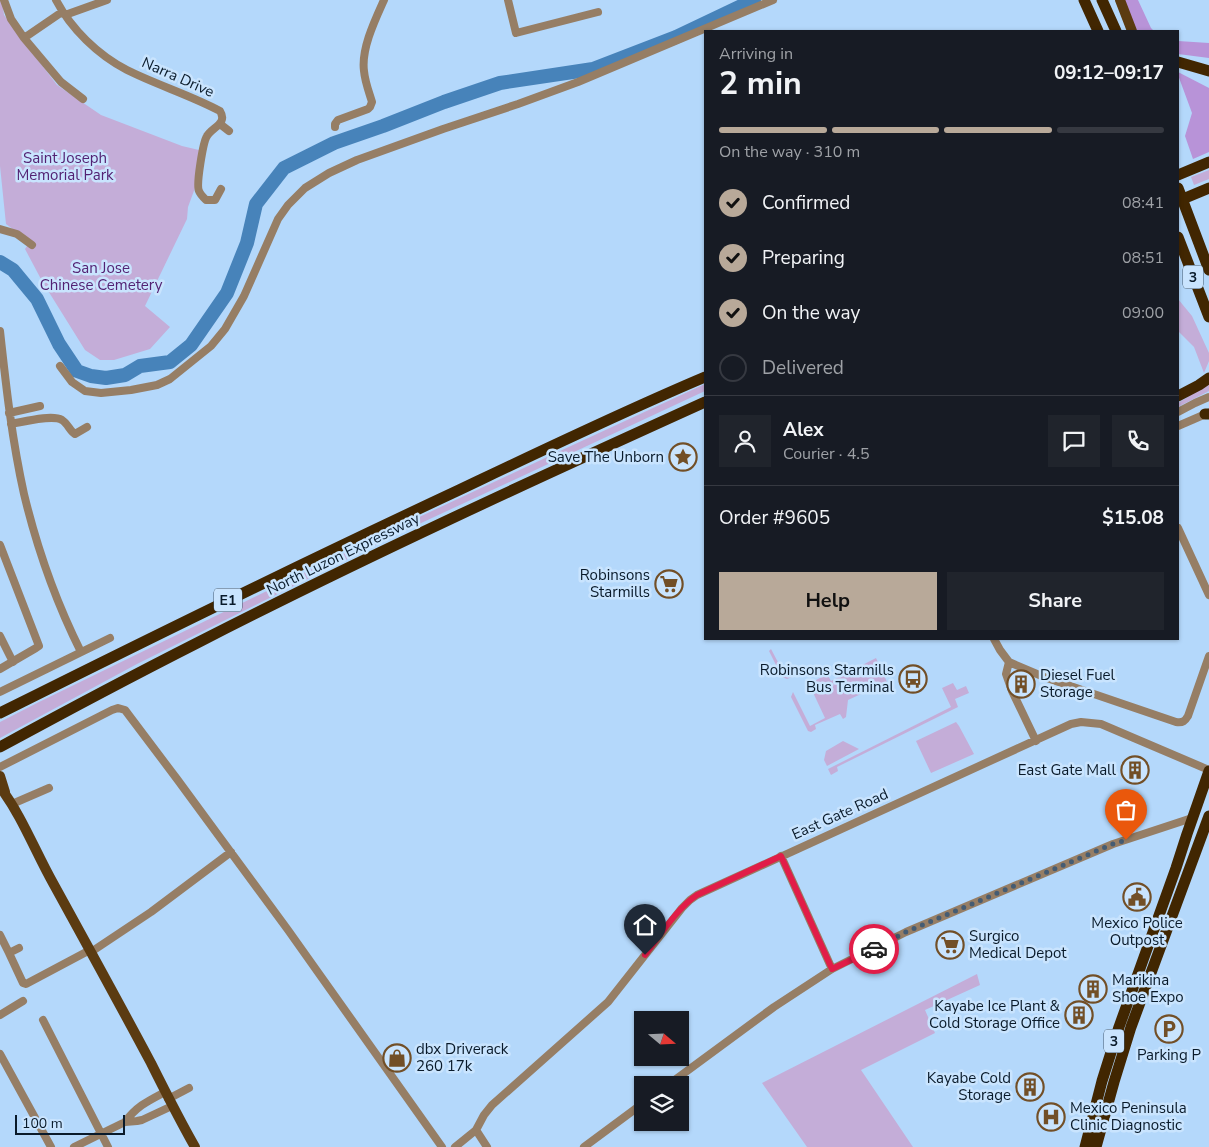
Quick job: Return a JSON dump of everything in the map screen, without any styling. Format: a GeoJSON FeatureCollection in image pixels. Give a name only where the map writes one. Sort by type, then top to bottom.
{"type":"FeatureCollection","features":[{"type":"Feature","properties":{"kind":"highway"},"geometry":{"type":"LineString","coordinates":[[1084,0],[1097,30]]}},
{"type":"Feature","properties":{"kind":"highway"},"geometry":{"type":"LineString","coordinates":[[1102,0],[1116,29]]}},
{"type":"Feature","properties":{"kind":"highway"},"geometry":{"type":"LineString","coordinates":[[1179,62],[1209,71]]}},
{"type":"Feature","properties":{"kind":"highway"},"geometry":{"type":"LineString","coordinates":[[1179,175],[1209,162]]}},
{"type":"Feature","properties":{"kind":"highway"},"geometry":{"type":"LineString","coordinates":[[1179,201],[1209,188]]}},
{"type":"Feature","properties":{"kind":"highway","name":"3"},"geometry":{"type":"LineString","coordinates":[[1179,191],[1208,266]]}},
{"type":"Feature","properties":{"kind":"highway","name":"3"},"geometry":{"type":"LineString","coordinates":[[1179,240],[1209,317]]}},
{"type":"Feature","properties":{"kind":"highway","name":"North Luzon Expressway"},"geometry":{"type":"LineString","coordinates":[[0,713],[369,532],[576,434],[704,377]]}},
{"type":"Feature","properties":{"kind":"highway"},"geometry":{"type":"LineString","coordinates":[[1179,395],[1209,378]]}},
{"type":"Feature","properties":{"kind":"highway","name":"North Luzon Expressway"},"geometry":{"type":"LineString","coordinates":[[4,745],[197,642],[298,592],[561,467],[704,402]]}},
{"type":"Feature","properties":{"kind":"highway","name":"3"},"geometry":{"type":"LineString","coordinates":[[1096,1147],[1115,1059],[1151,937],[1209,771]]}},
{"type":"Feature","properties":{"kind":"highway"},"geometry":{"type":"LineString","coordinates":[[1176,868],[1200,818],[1209,794]]}},
{"type":"Feature","properties":{"kind":"highway","name":"3"},"geometry":{"type":"LineString","coordinates":[[1085,1147],[1096,1103],[1131,1027],[1209,816]]}},
{"type":"Feature","properties":{"kind":"highway"},"geometry":{"type":"LineString","coordinates":[[1151,937],[1164,941]]}},
{"type":"Feature","properties":{"kind":"main road"},"geometry":{"type":"LineString","coordinates":[[1120,0],[1132,30]]}},
{"type":"Feature","properties":{"kind":"main road"},"geometry":{"type":"LineString","coordinates":[[0,776],[9,800]]}},
{"type":"Feature","properties":{"kind":"main road"},"geometry":{"type":"LineString","coordinates":[[0,787],[38,852],[52,882],[153,1062],[168,1099],[195,1147]]}},
{"type":"Feature","properties":{"kind":"street"},"geometry":{"type":"LineString","coordinates":[[4,0],[11,19],[24,38],[61,82],[82,99]]}},
{"type":"Feature","properties":{"kind":"street","name":"Narra Drive"},"geometry":{"type":"LineString","coordinates":[[56,0],[63,13],[79,32],[111,60],[129,71],[220,111],[222,114],[220,124]]}},
{"type":"Feature","properties":{"kind":"street"},"geometry":{"type":"LineString","coordinates":[[24,38],[63,13],[107,0]]}},
{"type":"Feature","properties":{"kind":"street"},"geometry":{"type":"LineString","coordinates":[[335,126],[338,120],[368,109],[372,104],[364,71],[364,63],[370,35],[384,0]]}},
{"type":"Feature","properties":{"kind":"street"},"geometry":{"type":"LineString","coordinates":[[508,0],[516,34],[598,12]]}},
{"type":"Feature","properties":{"kind":"street"},"geometry":{"type":"LineString","coordinates":[[60,366],[72,382],[85,391],[101,393],[157,385],[170,379],[211,346],[225,329],[244,296],[278,219],[288,204],[305,188],[329,173],[357,160],[578,82],[772,0]]}},
{"type":"Feature","properties":{"kind":"street"},"geometry":{"type":"LineString","coordinates":[[221,189],[215,200],[206,200],[198,188],[198,174],[207,136],[220,124],[230,131]]}},
{"type":"Feature","properties":{"kind":"street"},"geometry":{"type":"LineString","coordinates":[[0,229],[17,234],[32,245]]}},
{"type":"Feature","properties":{"kind":"street"},"geometry":{"type":"LineString","coordinates":[[0,331],[9,413],[24,494],[37,541],[58,600],[81,652]]}},
{"type":"Feature","properties":{"kind":"street"},"geometry":{"type":"LineString","coordinates":[[1179,411],[1195,402],[1209,397]]}},
{"type":"Feature","properties":{"kind":"street"},"geometry":{"type":"LineString","coordinates":[[9,413],[40,406]]}},
{"type":"Feature","properties":{"kind":"street"},"geometry":{"type":"LineString","coordinates":[[1179,426],[1208,413]]}},
{"type":"Feature","properties":{"kind":"street"},"geometry":{"type":"LineString","coordinates":[[11,424],[51,417],[61,419],[75,434],[87,427]]}},
{"type":"Feature","properties":{"kind":"street"},"geometry":{"type":"LineString","coordinates":[[1179,530],[1209,595]]}},
{"type":"Feature","properties":{"kind":"street"},"geometry":{"type":"LineString","coordinates":[[0,545],[39,646],[0,669]]}},
{"type":"Feature","properties":{"kind":"street"},"geometry":{"type":"LineString","coordinates":[[0,636],[13,662]]}},
{"type":"Feature","properties":{"kind":"street"},"geometry":{"type":"LineString","coordinates":[[0,692],[110,638]]}},
{"type":"Feature","properties":{"kind":"street"},"geometry":{"type":"LineString","coordinates":[[995,640],[1009,662],[1044,677],[1176,722],[1186,720],[1209,656]]}},
{"type":"Feature","properties":{"kind":"street"},"geometry":{"type":"LineString","coordinates":[[1009,662],[1006,674],[1036,741]]}},
{"type":"Feature","properties":{"kind":"street"},"geometry":{"type":"LineString","coordinates":[[49,788],[9,800],[8,785],[0,768],[112,710],[123,709],[149,741],[294,938],[442,1147]]}},
{"type":"Feature","properties":{"kind":"street","name":"East Gate Road"},"geometry":{"type":"LineString","coordinates":[[455,1147],[476,1130],[492,1105],[608,1002],[682,908],[697,895],[1071,724],[1081,722],[1101,724],[1209,771]]}},
{"type":"Feature","properties":{"kind":"street"},"geometry":{"type":"LineString","coordinates":[[680,1076],[774,1007],[832,969],[906,932],[1104,848],[1192,818]]}},
{"type":"Feature","properties":{"kind":"street"},"geometry":{"type":"LineString","coordinates":[[0,935],[23,983],[26,984],[91,951],[151,912],[231,852]]}},
{"type":"Feature","properties":{"kind":"street"},"geometry":{"type":"LineString","coordinates":[[781,856],[832,969]]}},
{"type":"Feature","properties":{"kind":"street"},"geometry":{"type":"LineString","coordinates":[[10,953],[19,948]]}},
{"type":"Feature","properties":{"kind":"street"},"geometry":{"type":"LineString","coordinates":[[0,1015],[23,1001]]}},
{"type":"Feature","properties":{"kind":"street"},"geometry":{"type":"LineString","coordinates":[[43,1020],[108,1147]]}},
{"type":"Feature","properties":{"kind":"street"},"geometry":{"type":"LineString","coordinates":[[0,1054],[51,1147]]}},
{"type":"Feature","properties":{"kind":"street"},"geometry":{"type":"LineString","coordinates":[[74,1147],[124,1122],[137,1121],[168,1099],[189,1088]]}},
{"type":"Feature","properties":{"kind":"street"},"geometry":{"type":"LineString","coordinates":[[124,1122],[139,1106],[168,1099]]}},
{"type":"Feature","properties":{"kind":"street"},"geometry":{"type":"LineString","coordinates":[[584,1147],[634,1110]]}},
{"type":"Feature","properties":{"kind":"street"},"geometry":{"type":"LineString","coordinates":[[476,1130],[487,1147]]}},
{"type":"Feature","properties":{"kind":"green space","name":"Saint Joseph Memorial Park"},"geometry":{"type":"Polygon","coordinates":[[[0,0],[2,0],[4,15],[57,85],[101,115],[182,146],[199,150],[195,188],[188,207],[187,219],[145,306],[170,327],[150,349],[114,360],[100,360],[85,350],[42,281],[25,249],[30,242],[6,224],[0,166],[0,0]]]}},
{"type":"Feature","properties":{"kind":"green space"},"geometry":{"type":"Polygon","coordinates":[[[1209,170],[1209,179],[1194,185],[1191,177],[1209,170]]]}},
{"type":"Feature","properties":{"kind":"green space"},"geometry":{"type":"Polygon","coordinates":[[[1179,300],[1192,316],[1209,353],[1209,361],[1204,373],[1194,347],[1179,332],[1179,300]]]}},
{"type":"Feature","properties":{"kind":"green space"},"geometry":{"type":"Polygon","coordinates":[[[1209,382],[1209,391],[1179,406],[1179,402],[1209,382]]]}},
{"type":"Feature","properties":{"kind":"green space"},"geometry":{"type":"Polygon","coordinates":[[[704,384],[704,391],[404,531],[137,664],[0,738],[0,722],[39,702],[400,526],[704,384]]]}},
{"type":"Feature","properties":{"kind":"green space"},"geometry":{"type":"Polygon","coordinates":[[[771,649],[781,668],[785,667],[792,677],[787,679],[782,677],[769,651],[771,649]]]}},
{"type":"Feature","properties":{"kind":"green space"},"geometry":{"type":"Polygon","coordinates":[[[876,658],[887,682],[848,700],[846,717],[843,719],[840,714],[815,725],[816,729],[811,732],[808,731],[791,697],[793,692],[810,726],[825,718],[809,684],[827,674],[831,681],[876,658]]]}},
{"type":"Feature","properties":{"kind":"green space"},"geometry":{"type":"Polygon","coordinates":[[[953,683],[957,690],[966,686],[969,693],[955,699],[958,707],[837,767],[838,771],[831,775],[828,769],[951,707],[942,688],[953,683]]]}},
{"type":"Feature","properties":{"kind":"green space"},"geometry":{"type":"Polygon","coordinates":[[[956,722],[974,754],[931,773],[916,741],[956,722]]]}},
{"type":"Feature","properties":{"kind":"green space"},"geometry":{"type":"Polygon","coordinates":[[[843,741],[859,749],[827,766],[824,760],[826,751],[843,741]]]}},
{"type":"Feature","properties":{"kind":"green space"},"geometry":{"type":"Polygon","coordinates":[[[977,974],[980,985],[925,1010],[935,1033],[861,1070],[913,1147],[807,1147],[762,1083],[977,974]]]}},
{"type":"Feature","properties":{"kind":"shaded area"},"geometry":{"type":"Polygon","coordinates":[[[1124,0],[1138,0],[1153,30],[1135,30],[1124,0]]]}},
{"type":"Feature","properties":{"kind":"shaded area"},"geometry":{"type":"Polygon","coordinates":[[[1179,41],[1209,43],[1209,58],[1179,54],[1179,41]]]}},
{"type":"Feature","properties":{"kind":"shaded area"},"geometry":{"type":"Polygon","coordinates":[[[1179,73],[1209,88],[1209,152],[1193,159],[1185,136],[1192,113],[1179,78],[1179,73]]]}},
{"type":"Feature","properties":{"kind":"waterway"},"geometry":{"type":"LineString","coordinates":[[0,262],[13,270],[37,299],[59,344],[77,371],[91,376],[106,378],[125,375],[140,366],[170,362],[191,345],[227,293],[247,243],[256,204],[284,168],[334,143],[500,83],[593,69],[676,37],[754,0]]}},
{"type":"Feature","properties":{"kind":"way so far"},"geometry":{"type":"LineString","coordinates":[[874,949],[906,932],[1126,840]]}},
{"type":"Feature","properties":{"kind":"place","name":"Save The Unborn"},"geometry":{"type":"Point","coordinates":[683,457]}},
{"type":"Feature","properties":{"kind":"place","name":"Robinsons Starmills"},"geometry":{"type":"Point","coordinates":[669,584]}},
{"type":"Feature","properties":{"kind":"place","name":"Robinsons Starmills Bus Terminal"},"geometry":{"type":"Point","coordinates":[913,679]}},
{"type":"Feature","properties":{"kind":"place","name":"Diesel Fuel Storage"},"geometry":{"type":"Point","coordinates":[1021,684]}},
{"type":"Feature","properties":{"kind":"place","name":"East Gate Mall"},"geometry":{"type":"Point","coordinates":[1135,770]}},
{"type":"Feature","properties":{"kind":"place","name":"Mexico Police Outpost"},"geometry":{"type":"Point","coordinates":[1137,897]}},
{"type":"Feature","properties":{"kind":"place","name":"Surgico Medical Depot"},"geometry":{"type":"Point","coordinates":[950,945]}},
{"type":"Feature","properties":{"kind":"place","name":"Marikina Shoe Expo"},"geometry":{"type":"Point","coordinates":[1093,989]}},
{"type":"Feature","properties":{"kind":"place","name":"Kayabe Ice Plant & Cold Storage Office"},"geometry":{"type":"Point","coordinates":[1079,1015]}},
{"type":"Feature","properties":{"kind":"place","name":"Parking P"},"geometry":{"type":"Point","coordinates":[1169,1029]}},
{"type":"Feature","properties":{"kind":"place","name":"dbx Driverack 260 17k"},"geometry":{"type":"Point","coordinates":[397,1058]}},
{"type":"Feature","properties":{"kind":"place","name":"Kayabe Cold Storage"},"geometry":{"type":"Point","coordinates":[1030,1087]}},
{"type":"Feature","properties":{"kind":"place","name":"Mexico Peninsula Clinic Diagnostic"},"geometry":{"type":"Point","coordinates":[1051,1117]}},
{"type":"Feature","properties":{"kind":"route"},"geometry":{"type":"LineString","coordinates":[[645,955],[690,900],[781,856],[832,969],[874,949]]}},
{"type":"Feature","properties":{"kind":"park label","name":"San Jose Chinese Cemetery"},"geometry":{"type":"Point","coordinates":[101,276]}}]}
